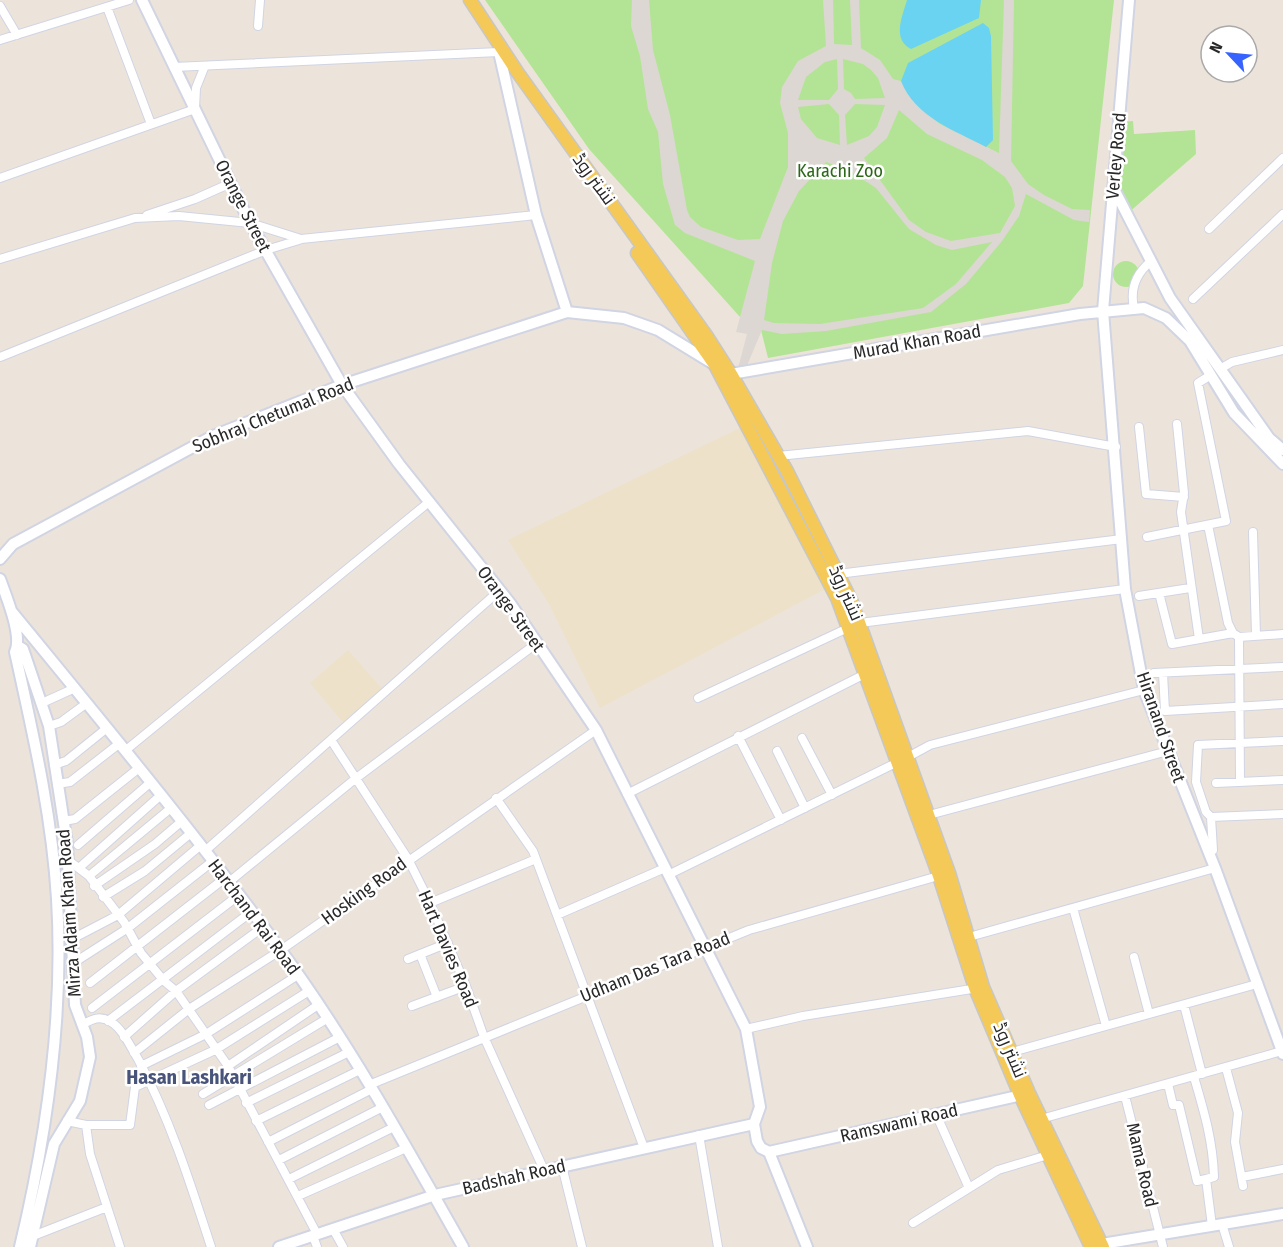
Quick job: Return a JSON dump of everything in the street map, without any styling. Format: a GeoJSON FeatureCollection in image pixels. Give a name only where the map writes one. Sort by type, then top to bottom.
{"type":"FeatureCollection","features":[{"type":"Feature","properties":{"kind":"main road","name":"Orange Street"},"geometry":{"type":"LineString","coordinates":[[141,0],[250,223],[342,385],[537,642],[596,730],[746,1029],[760,1107],[754,1124]]}},
{"type":"Feature","properties":{"kind":"main road","name":"نشتر روڈ"},"geometry":{"type":"LineString","coordinates":[[463,0],[715,365],[837,598],[854,625],[865,674],[929,815],[944,875],[969,937],[979,988],[1012,1052],[1024,1094],[1041,1119],[1099,1246]]}},
{"type":"Feature","properties":{"kind":"main road","name":"نشتر روڈ"},"geometry":{"type":"LineString","coordinates":[[470,0],[519,74],[731,374],[778,456],[838,574],[854,625],[944,875],[979,988],[1048,1155],[1099,1246]]}},
{"type":"Feature","properties":{"kind":"main road","name":"Verley Road"},"geometry":{"type":"LineString","coordinates":[[1102,312],[1129,0]]}},
{"type":"Feature","properties":{"kind":"main road"},"geometry":{"type":"LineString","coordinates":[[499,52],[536,215],[567,312],[624,318],[658,330],[731,374]]}},
{"type":"Feature","properties":{"kind":"main road"},"geometry":{"type":"LineString","coordinates":[[1113,186],[1150,262],[1215,372],[1234,413],[1283,464]]}},
{"type":"Feature","properties":{"kind":"main road"},"geometry":{"type":"LineString","coordinates":[[1134,308],[1155,311],[1166,318],[1190,341],[1269,438],[1283,450]]}},
{"type":"Feature","properties":{"kind":"main road","name":"Murad Khan Road"},"geometry":{"type":"LineString","coordinates":[[731,374],[1134,308]]}},
{"type":"Feature","properties":{"kind":"main road","name":"Sobhraj Chetumal Road"},"geometry":{"type":"LineString","coordinates":[[1,555],[13,544],[213,436],[342,385],[567,312]]}},
{"type":"Feature","properties":{"kind":"main road","name":"Hiranand Street"},"geometry":{"type":"LineString","coordinates":[[1102,312],[1116,447],[1125,589],[1144,690],[1215,868],[1283,1053]]}},
{"type":"Feature","properties":{"kind":"main road","name":"Mirza Adam Khan Road"},"geometry":{"type":"LineString","coordinates":[[0,579],[12,612],[18,646],[15,652],[40,767],[53,861],[58,962],[51,1074],[38,1163],[20,1247]]}},
{"type":"Feature","properties":{"kind":"main road","name":"Harchand Rai Road"},"geometry":{"type":"LineString","coordinates":[[12,612],[151,782],[281,950],[328,1018],[371,1087],[463,1247]]}},
{"type":"Feature","properties":{"kind":"main road","name":"Mirza Adam Khan Road"},"geometry":{"type":"LineString","coordinates":[[18,646],[23,649],[49,726],[68,860],[75,962],[73,989],[87,1037],[90,1057],[80,1101],[54,1144],[31,1241]]}},
{"type":"Feature","properties":{"kind":"main road","name":"Ramswami Road"},"geometry":{"type":"LineString","coordinates":[[769,1152],[1024,1094]]}},
{"type":"Feature","properties":{"kind":"main road"},"geometry":{"type":"LineString","coordinates":[[754,1124],[757,1141],[761,1148],[769,1152],[807,1247]]}},
{"type":"Feature","properties":{"kind":"main road","name":"Badshah Road"},"geometry":{"type":"LineString","coordinates":[[279,1247],[435,1195],[754,1124]]}},
{"type":"Feature","properties":{"kind":"main road"},"geometry":{"type":"LineString","coordinates":[[1099,1246],[1283,1214]]}},
{"type":"Feature","properties":{"kind":"street"},"geometry":{"type":"LineString","coordinates":[[0,40],[129,0]]}},
{"type":"Feature","properties":{"kind":"street"},"geometry":{"type":"LineString","coordinates":[[258,26],[260,0]]}},
{"type":"Feature","properties":{"kind":"street"},"geometry":{"type":"LineString","coordinates":[[0,6],[17,35]]}},
{"type":"Feature","properties":{"kind":"street"},"geometry":{"type":"LineString","coordinates":[[107,7],[151,124]]}},
{"type":"Feature","properties":{"kind":"street"},"geometry":{"type":"LineString","coordinates":[[174,67],[204,68],[499,52]]}},
{"type":"Feature","properties":{"kind":"street"},"geometry":{"type":"LineString","coordinates":[[0,178],[195,109],[196,88],[204,68]]}},
{"type":"Feature","properties":{"kind":"street"},"geometry":{"type":"LineString","coordinates":[[1209,229],[1283,158]]}},
{"type":"Feature","properties":{"kind":"street"},"geometry":{"type":"LineString","coordinates":[[0,258],[195,199],[231,183]]}},
{"type":"Feature","properties":{"kind":"street"},"geometry":{"type":"LineString","coordinates":[[1193,299],[1283,214]]}},
{"type":"Feature","properties":{"kind":"street"},"geometry":{"type":"LineString","coordinates":[[0,357],[266,250],[301,239],[536,215]]}},
{"type":"Feature","properties":{"kind":"street"},"geometry":{"type":"LineString","coordinates":[[135,218],[179,216],[250,223],[301,239]]}},
{"type":"Feature","properties":{"kind":"street"},"geometry":{"type":"LineString","coordinates":[[1134,308],[1133,290],[1137,278],[1150,262]]}},
{"type":"Feature","properties":{"kind":"street"},"geometry":{"type":"LineString","coordinates":[[1146,537],[1226,521],[1198,383],[1232,362],[1283,350]]}},
{"type":"Feature","properties":{"kind":"street"},"geometry":{"type":"LineString","coordinates":[[1178,424],[1184,497],[1181,512],[1199,639]]}},
{"type":"Feature","properties":{"kind":"street"},"geometry":{"type":"LineString","coordinates":[[1139,427],[1146,494],[1184,497]]}},
{"type":"Feature","properties":{"kind":"street"},"geometry":{"type":"LineString","coordinates":[[778,456],[1028,431],[1116,447]]}},
{"type":"Feature","properties":{"kind":"street"},"geometry":{"type":"LineString","coordinates":[[57,784],[70,782],[123,747],[429,502]]}},
{"type":"Feature","properties":{"kind":"street"},"geometry":{"type":"LineString","coordinates":[[1208,525],[1236,635],[1240,782]]}},
{"type":"Feature","properties":{"kind":"street"},"geometry":{"type":"LineString","coordinates":[[1253,532],[1256,635]]}},
{"type":"Feature","properties":{"kind":"street"},"geometry":{"type":"LineString","coordinates":[[838,574],[1122,539]]}},
{"type":"Feature","properties":{"kind":"street"},"geometry":{"type":"LineString","coordinates":[[1139,596],[1190,588]]}},
{"type":"Feature","properties":{"kind":"street"},"geometry":{"type":"LineString","coordinates":[[698,698],[854,625],[1125,589]]}},
{"type":"Feature","properties":{"kind":"street"},"geometry":{"type":"LineString","coordinates":[[72,939],[118,915],[203,848],[331,740],[499,591]]}},
{"type":"Feature","properties":{"kind":"street"},"geometry":{"type":"LineString","coordinates":[[1159,593],[1172,644],[1236,635],[1283,634]]}},
{"type":"Feature","properties":{"kind":"street"},"geometry":{"type":"LineString","coordinates":[[90,983],[537,642]]}},
{"type":"Feature","properties":{"kind":"street"},"geometry":{"type":"LineString","coordinates":[[1283,667],[1158,673],[1165,711],[1283,704]]}},
{"type":"Feature","properties":{"kind":"street"},"geometry":{"type":"LineString","coordinates":[[627,794],[738,736],[865,674]]}},
{"type":"Feature","properties":{"kind":"street"},"geometry":{"type":"LineString","coordinates":[[42,703],[75,688]]}},
{"type":"Feature","properties":{"kind":"street"},"geometry":{"type":"LineString","coordinates":[[557,915],[667,872],[781,820],[930,745],[1144,690]]}},
{"type":"Feature","properties":{"kind":"street"},"geometry":{"type":"LineString","coordinates":[[49,726],[61,722],[87,703]]}},
{"type":"Feature","properties":{"kind":"street"},"geometry":{"type":"LineString","coordinates":[[54,765],[66,761],[107,728]]}},
{"type":"Feature","properties":{"kind":"street","name":"Hosking Road"},"geometry":{"type":"LineString","coordinates":[[134,1053],[189,1009],[281,950],[408,859],[596,730]]}},
{"type":"Feature","properties":{"kind":"street"},"geometry":{"type":"LineString","coordinates":[[738,736],[781,820]]}},
{"type":"Feature","properties":{"kind":"street"},"geometry":{"type":"LineString","coordinates":[[802,738],[832,795]]}},
{"type":"Feature","properties":{"kind":"street","name":"Hart Davies Road"},"geometry":{"type":"LineString","coordinates":[[331,740],[408,859],[430,903],[466,986],[484,1037],[544,1170]]}},
{"type":"Feature","properties":{"kind":"street"},"geometry":{"type":"LineString","coordinates":[[1213,850],[1211,817],[1206,812],[1196,782],[1198,745],[1283,741]]}},
{"type":"Feature","properties":{"kind":"street"},"geometry":{"type":"LineString","coordinates":[[777,752],[805,808]]}},
{"type":"Feature","properties":{"kind":"street"},"geometry":{"type":"LineString","coordinates":[[929,815],[1168,752]]}},
{"type":"Feature","properties":{"kind":"street"},"geometry":{"type":"LineString","coordinates":[[64,821],[75,819],[139,768]]}},
{"type":"Feature","properties":{"kind":"street"},"geometry":{"type":"LineString","coordinates":[[1216,783],[1283,780]]}},
{"type":"Feature","properties":{"kind":"street"},"geometry":{"type":"LineString","coordinates":[[78,844],[151,782]]}},
{"type":"Feature","properties":{"kind":"street"},"geometry":{"type":"LineString","coordinates":[[80,867],[161,795]]}},
{"type":"Feature","properties":{"kind":"street"},"geometry":{"type":"LineString","coordinates":[[496,798],[536,859],[644,1148]]}},
{"type":"Feature","properties":{"kind":"street"},"geometry":{"type":"LineString","coordinates":[[89,876],[171,808]]}},
{"type":"Feature","properties":{"kind":"street"},"geometry":{"type":"LineString","coordinates":[[1211,817],[1283,814]]}},
{"type":"Feature","properties":{"kind":"street"},"geometry":{"type":"LineString","coordinates":[[94,886],[155,844],[182,821]]}},
{"type":"Feature","properties":{"kind":"street"},"geometry":{"type":"LineString","coordinates":[[103,897],[145,871],[191,833]]}},
{"type":"Feature","properties":{"kind":"street"},"geometry":{"type":"LineString","coordinates":[[430,903],[536,859]]}},
{"type":"Feature","properties":{"kind":"street"},"geometry":{"type":"LineString","coordinates":[[68,860],[89,876],[94,886],[128,928],[136,946],[176,990],[228,1066],[298,1196],[315,1235],[317,1247]]}},
{"type":"Feature","properties":{"kind":"street"},"geometry":{"type":"LineString","coordinates":[[75,962],[128,928],[213,861]]}},
{"type":"Feature","properties":{"kind":"street"},"geometry":{"type":"LineString","coordinates":[[969,937],[1215,868]]}},
{"type":"Feature","properties":{"kind":"street","name":"Udham Das Tara Road"},"geometry":{"type":"LineString","coordinates":[[268,1142],[371,1087],[484,1037],[704,947],[749,930],[944,875]]}},
{"type":"Feature","properties":{"kind":"street"},"geometry":{"type":"LineString","coordinates":[[92,1008],[239,896]]}},
{"type":"Feature","properties":{"kind":"street"},"geometry":{"type":"LineString","coordinates":[[1073,908],[1106,1026]]}},
{"type":"Feature","properties":{"kind":"street"},"geometry":{"type":"LineString","coordinates":[[108,1021],[162,977],[251,912]]}},
{"type":"Feature","properties":{"kind":"street"},"geometry":{"type":"LineString","coordinates":[[124,1037],[176,990],[263,927]]}},
{"type":"Feature","properties":{"kind":"street"},"geometry":{"type":"LineString","coordinates":[[408,959],[448,943]]}},
{"type":"Feature","properties":{"kind":"street"},"geometry":{"type":"LineString","coordinates":[[420,954],[436,997]]}},
{"type":"Feature","properties":{"kind":"street"},"geometry":{"type":"LineString","coordinates":[[1134,957],[1149,1014]]}},
{"type":"Feature","properties":{"kind":"street"},"geometry":{"type":"LineString","coordinates":[[141,1066],[206,1034],[298,975]]}},
{"type":"Feature","properties":{"kind":"street"},"geometry":{"type":"LineString","coordinates":[[1012,1052],[1257,984]]}},
{"type":"Feature","properties":{"kind":"street"},"geometry":{"type":"LineString","coordinates":[[412,1006],[466,986]]}},
{"type":"Feature","properties":{"kind":"street"},"geometry":{"type":"LineString","coordinates":[[746,1029],[809,1015],[979,988]]}},
{"type":"Feature","properties":{"kind":"street"},"geometry":{"type":"LineString","coordinates":[[67,1121],[86,1125],[130,1125],[135,1087],[215,1050],[309,991]]}},
{"type":"Feature","properties":{"kind":"street"},"geometry":{"type":"LineString","coordinates":[[228,1066],[318,1005]]}},
{"type":"Feature","properties":{"kind":"street"},"geometry":{"type":"LineString","coordinates":[[1168,1084],[1173,1105],[1179,1105],[1197,1181],[1214,1177],[1210,1130],[1184,1005]]}},
{"type":"Feature","properties":{"kind":"street"},"geometry":{"type":"LineString","coordinates":[[82,1025],[97,1018],[108,1021],[124,1037],[134,1053],[149,1079],[183,1157],[211,1247]]}},
{"type":"Feature","properties":{"kind":"street"},"geometry":{"type":"LineString","coordinates":[[203,1094],[328,1018]]}},
{"type":"Feature","properties":{"kind":"street"},"geometry":{"type":"LineString","coordinates":[[209,1106],[339,1037]]}},
{"type":"Feature","properties":{"kind":"street"},"geometry":{"type":"LineString","coordinates":[[246,1103],[349,1052]]}},
{"type":"Feature","properties":{"kind":"street"},"geometry":{"type":"LineString","coordinates":[[1041,1119],[1283,1053]]}},
{"type":"Feature","properties":{"kind":"street"},"geometry":{"type":"LineString","coordinates":[[1226,1068],[1238,1113],[1236,1142],[1243,1186]]}},
{"type":"Feature","properties":{"kind":"street"},"geometry":{"type":"LineString","coordinates":[[256,1121],[360,1070]]}},
{"type":"Feature","properties":{"kind":"street","name":"Mama Road"},"geometry":{"type":"LineString","coordinates":[[1125,1096],[1158,1235],[1163,1247]]}},
{"type":"Feature","properties":{"kind":"street"},"geometry":{"type":"LineString","coordinates":[[279,1160],[382,1107]]}},
{"type":"Feature","properties":{"kind":"street"},"geometry":{"type":"LineString","coordinates":[[936,1114],[969,1188]]}},
{"type":"Feature","properties":{"kind":"street"},"geometry":{"type":"LineString","coordinates":[[86,1125],[90,1151],[120,1247]]}},
{"type":"Feature","properties":{"kind":"street"},"geometry":{"type":"LineString","coordinates":[[289,1179],[394,1127]]}},
{"type":"Feature","properties":{"kind":"street"},"geometry":{"type":"LineString","coordinates":[[699,1135],[718,1247]]}},
{"type":"Feature","properties":{"kind":"street"},"geometry":{"type":"LineString","coordinates":[[298,1196],[406,1148]]}},
{"type":"Feature","properties":{"kind":"street"},"geometry":{"type":"LineString","coordinates":[[913,1223],[998,1170],[1048,1155]]}},
{"type":"Feature","properties":{"kind":"street"},"geometry":{"type":"LineString","coordinates":[[562,1166],[582,1247]]}},
{"type":"Feature","properties":{"kind":"street"},"geometry":{"type":"LineString","coordinates":[[1242,1177],[1283,1169]]}},
{"type":"Feature","properties":{"kind":"street"},"geometry":{"type":"LineString","coordinates":[[1206,1179],[1217,1225],[1229,1247]]}},
{"type":"Feature","properties":{"kind":"street"},"geometry":{"type":"LineString","coordinates":[[31,1241],[107,1207]]}},
{"type":"Feature","properties":{"kind":"street"},"geometry":{"type":"LineString","coordinates":[[333,1229],[343,1247]]}},
{"type":"Feature","properties":{"kind":"shaded area"},"geometry":{"type":"Polygon","coordinates":[[[632,0],[649,0],[653,50],[670,115],[690,217],[701,227],[738,240],[760,239],[788,167],[788,133],[780,103],[782,87],[798,61],[826,46],[823,0],[833,0],[834,44],[852,45],[850,0],[859,0],[861,48],[880,60],[893,79],[901,81],[922,109],[940,124],[999,153],[1004,0],[1014,0],[1011,161],[1028,184],[1044,195],[1072,209],[1090,210],[1089,222],[1074,220],[1026,194],[1019,216],[1002,241],[966,284],[931,312],[826,331],[782,334],[762,330],[746,368],[737,372],[747,334],[736,332],[755,261],[685,233],[675,225],[663,184],[658,132],[648,109],[640,56],[631,26],[632,0]],[[837,59],[825,62],[806,77],[798,100],[829,100],[838,89],[837,59]],[[843,59],[844,89],[855,99],[885,98],[878,78],[871,70],[863,64],[843,59]],[[829,104],[798,107],[801,119],[817,138],[840,145],[839,115],[829,104]],[[855,104],[845,115],[847,145],[869,136],[877,127],[885,105],[855,104]],[[899,110],[887,138],[864,158],[909,220],[926,232],[951,241],[1000,233],[1015,206],[1012,188],[1005,177],[982,160],[927,134],[899,110]],[[826,162],[799,191],[783,221],[772,263],[764,320],[774,323],[820,324],[923,308],[956,284],[992,242],[952,250],[936,245],[909,229],[876,188],[850,171],[826,162]]]}},
{"type":"Feature","properties":{"kind":"shaded area"},"geometry":{"type":"Polygon","coordinates":[[[748,424],[831,586],[600,708],[549,604],[508,540],[748,424]]]}},
{"type":"Feature","properties":{"kind":"shaded area"},"geometry":{"type":"Polygon","coordinates":[[[348,650],[385,692],[346,726],[310,683],[348,650]]]}},
{"type":"Feature","properties":{"kind":"green space","name":"Karachi Zoo"},"geometry":{"type":"Polygon","coordinates":[[[485,0],[1114,0],[1083,286],[1069,303],[768,358],[761,330],[740,317],[589,149],[485,0]]]}},
{"type":"Feature","properties":{"kind":"green space"},"geometry":{"type":"Polygon","coordinates":[[[1133,121],[1134,134],[1195,130],[1196,154],[1127,214],[1113,187],[1119,122],[1133,121]]]}},
{"type":"Feature","properties":{"kind":"green space"},"geometry":{"type":"Polygon","coordinates":[[[1126,261],[1135,265],[1139,274],[1135,283],[1126,287],[1117,283],[1113,274],[1117,265],[1126,261]]]}},
{"type":"Feature","properties":{"kind":"water"},"geometry":{"type":"Polygon","coordinates":[[[907,0],[981,0],[979,18],[911,49],[905,45],[900,34],[901,20],[907,0]]]}},
{"type":"Feature","properties":{"kind":"water"},"geometry":{"type":"Polygon","coordinates":[[[983,23],[989,28],[991,36],[993,140],[986,147],[926,113],[907,93],[901,81],[908,63],[983,23]]]}},
{"type":"Feature","properties":{"kind":"district","name":"Hasan Lashkari"},"geometry":{"type":"Point","coordinates":[189,1077]}}]}
